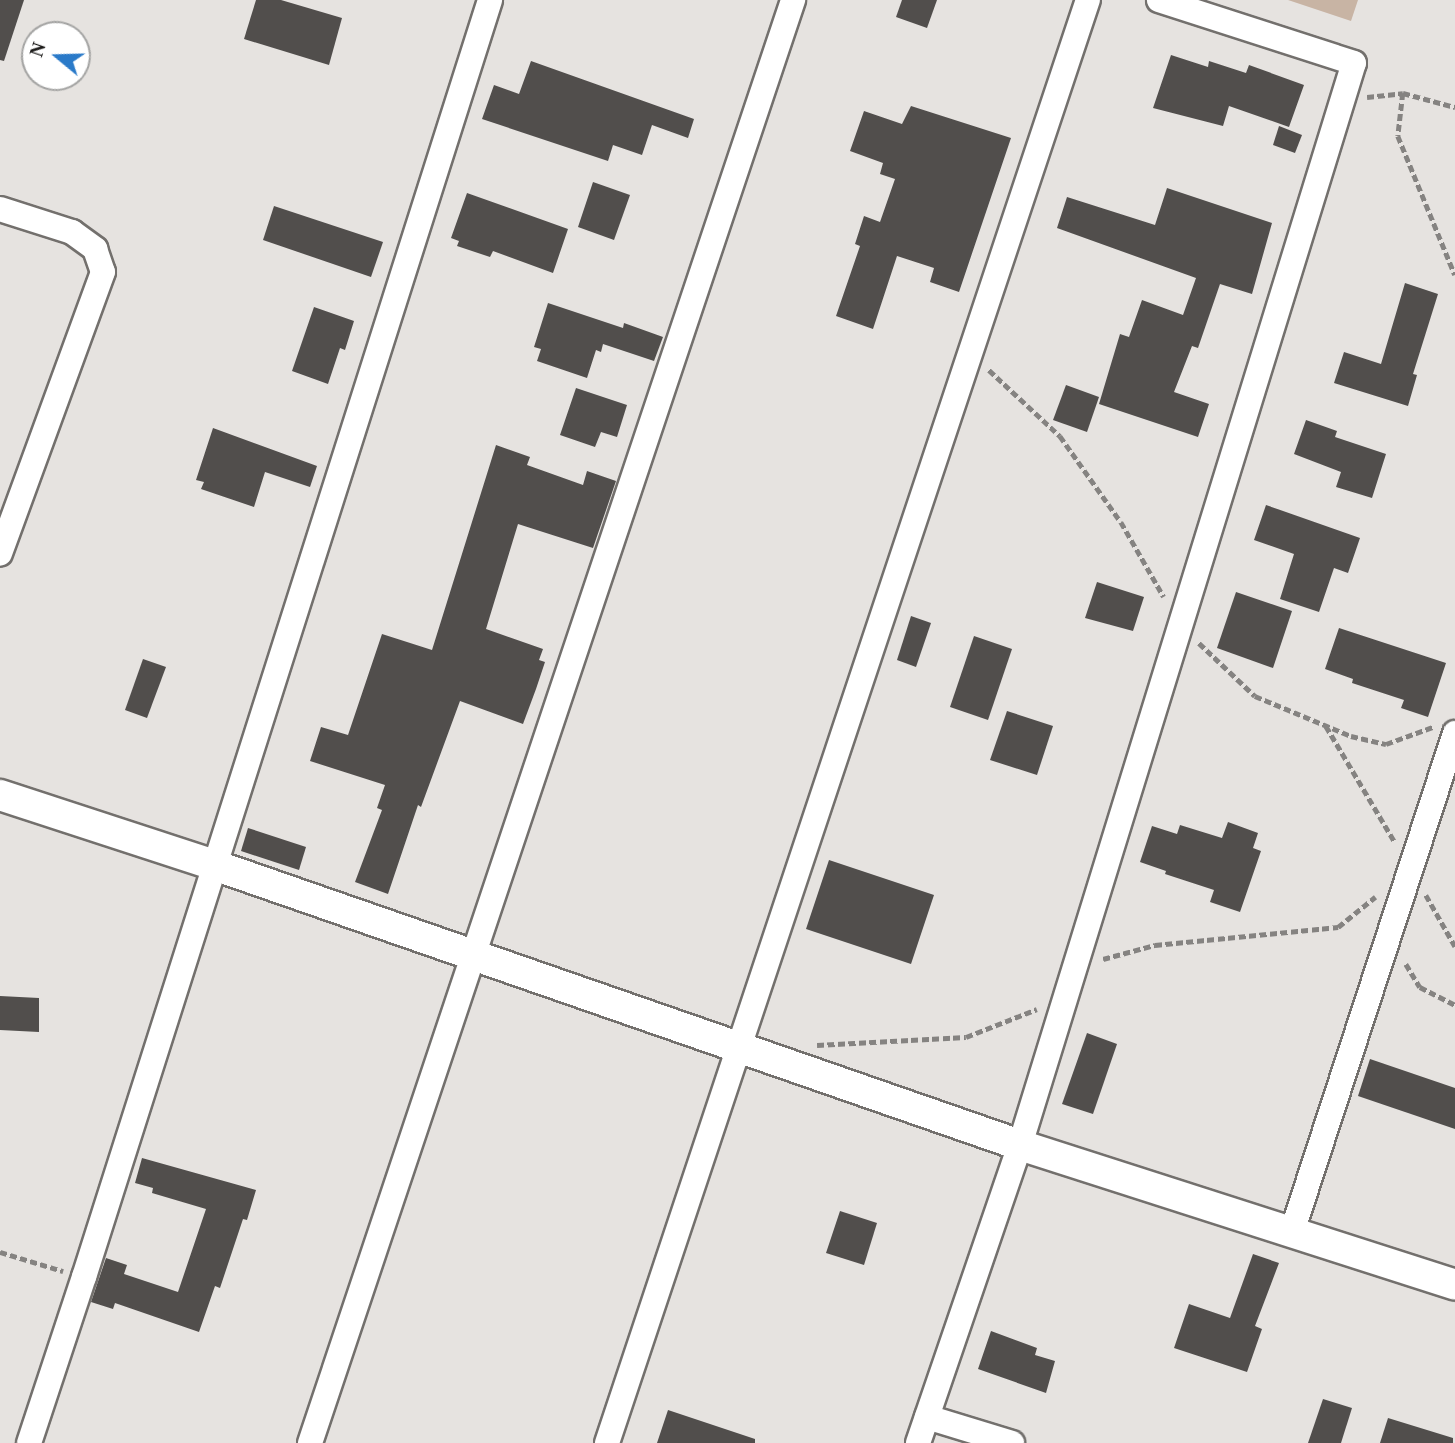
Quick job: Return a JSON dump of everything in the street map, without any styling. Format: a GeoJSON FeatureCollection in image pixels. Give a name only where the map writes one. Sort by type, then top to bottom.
{"type":"FeatureCollection","features":[{"type":"Feature","properties":{"kind":"street"},"geometry":{"type":"LineString","coordinates":[[29,1443],[490,0]]}},
{"type":"Feature","properties":{"kind":"street"},"geometry":{"type":"LineString","coordinates":[[310,1443],[793,0]]}},
{"type":"Feature","properties":{"kind":"street"},"geometry":{"type":"LineString","coordinates":[[607,1443],[1088,0]]}},
{"type":"Feature","properties":{"kind":"street"},"geometry":{"type":"LineString","coordinates":[[918,1443],[1020,1145],[1354,63],[1159,0]]}},
{"type":"Feature","properties":{"kind":"street"},"geometry":{"type":"LineString","coordinates":[[0,209],[72,232],[94,249],[103,272],[5,520],[0,554]]}},
{"type":"Feature","properties":{"kind":"street"},"geometry":{"type":"LineString","coordinates":[[1292,1232],[1455,733]]}},
{"type":"Feature","properties":{"kind":"street"},"geometry":{"type":"LineString","coordinates":[[0,795],[214,865],[1020,1145],[1455,1284]]}},
{"type":"Feature","properties":{"kind":"street"},"geometry":{"type":"LineString","coordinates":[[927,1417],[1012,1443]]}},
{"type":"Feature","properties":{"kind":"path"},"geometry":{"type":"LineString","coordinates":[[1342,100],[1403,93],[1455,107]]}},
{"type":"Feature","properties":{"kind":"path"},"geometry":{"type":"LineString","coordinates":[[1403,93],[1398,135],[1455,275]]}},
{"type":"Feature","properties":{"kind":"path"},"geometry":{"type":"LineString","coordinates":[[1325,725],[1455,946]]}},
{"type":"Feature","properties":{"kind":"path"},"geometry":{"type":"LineString","coordinates":[[1388,937],[1420,987],[1455,1005]]}},
{"type":"Feature","properties":{"kind":"path"},"geometry":{"type":"LineString","coordinates":[[0,1252],[84,1277]]}},
{"type":"Feature","properties":{"kind":"shaded area"},"geometry":{"type":"Polygon","coordinates":[[[1288,0],[1358,0],[1351,21],[1288,0]]]}},
{"type":"Feature","properties":{"kind":"building"},"geometry":{"type":"Polygon","coordinates":[[[0,0],[24,0],[4,61],[0,60],[0,0]]]}},
{"type":"Feature","properties":{"kind":"building"},"geometry":{"type":"Polygon","coordinates":[[[256,0],[281,0],[342,18],[329,65],[244,39],[256,0]]]}},
{"type":"Feature","properties":{"kind":"building"},"geometry":{"type":"Polygon","coordinates":[[[902,0],[937,0],[927,28],[896,17],[902,0]]]}},
{"type":"Feature","properties":{"kind":"building"},"geometry":{"type":"Polygon","coordinates":[[[1171,55],[1208,67],[1209,61],[1246,73],[1249,65],[1304,85],[1289,127],[1229,106],[1223,126],[1153,108],[1171,55]]]}},
{"type":"Feature","properties":{"kind":"building"},"geometry":{"type":"Polygon","coordinates":[[[531,61],[694,119],[688,138],[652,125],[642,155],[613,145],[608,161],[482,119],[494,85],[519,94],[531,61]]]}},
{"type":"Feature","properties":{"kind":"building"},"geometry":{"type":"Polygon","coordinates":[[[911,106],[1011,138],[959,292],[930,282],[934,268],[897,256],[873,329],[836,316],[860,246],[855,244],[864,216],[880,222],[895,179],[880,174],[883,163],[850,151],[864,111],[902,124],[911,106]]]}},
{"type":"Feature","properties":{"kind":"building"},"geometry":{"type":"Polygon","coordinates":[[[1279,126],[1302,135],[1295,153],[1273,145],[1279,126]]]}},
{"type":"Feature","properties":{"kind":"building"},"geometry":{"type":"Polygon","coordinates":[[[593,182],[630,195],[614,240],[578,227],[593,182]]]}},
{"type":"Feature","properties":{"kind":"building"},"geometry":{"type":"Polygon","coordinates":[[[1167,188],[1272,223],[1252,294],[1220,284],[1198,348],[1192,346],[1174,392],[1209,404],[1198,437],[1099,404],[1120,334],[1129,337],[1142,300],[1183,315],[1196,278],[1057,228],[1067,197],[1155,225],[1167,188]]]}},
{"type":"Feature","properties":{"kind":"building"},"geometry":{"type":"Polygon","coordinates":[[[467,193],[568,229],[553,273],[493,251],[490,257],[457,246],[459,241],[451,238],[467,193]]]}},
{"type":"Feature","properties":{"kind":"building"},"geometry":{"type":"Polygon","coordinates":[[[274,206],[383,242],[371,277],[263,240],[274,206]]]}},
{"type":"Feature","properties":{"kind":"building"},"geometry":{"type":"Polygon","coordinates":[[[1405,283],[1438,294],[1413,374],[1417,375],[1408,406],[1334,383],[1344,352],[1381,364],[1405,283]]]}},
{"type":"Feature","properties":{"kind":"building"},"geometry":{"type":"Polygon","coordinates":[[[548,303],[623,328],[624,323],[663,337],[654,361],[603,344],[601,352],[596,350],[587,378],[537,361],[541,349],[534,347],[548,303]]]}},
{"type":"Feature","properties":{"kind":"building"},"geometry":{"type":"Polygon","coordinates":[[[314,307],[354,321],[345,350],[340,348],[328,384],[292,371],[314,307]]]}},
{"type":"Feature","properties":{"kind":"building"},"geometry":{"type":"Polygon","coordinates":[[[1066,385],[1099,397],[1087,432],[1053,420],[1066,385]]]}},
{"type":"Feature","properties":{"kind":"building"},"geometry":{"type":"Polygon","coordinates":[[[576,388],[627,405],[617,437],[601,432],[595,447],[560,435],[576,388]]]}},
{"type":"Feature","properties":{"kind":"building"},"geometry":{"type":"Polygon","coordinates":[[[1306,420],[1337,431],[1335,437],[1386,454],[1372,498],[1336,487],[1341,472],[1294,454],[1306,420]]]}},
{"type":"Feature","properties":{"kind":"building"},"geometry":{"type":"Polygon","coordinates":[[[213,428],[317,466],[310,487],[265,472],[254,507],[201,489],[204,482],[196,480],[213,428]]]}},
{"type":"Feature","properties":{"kind":"building"},"geometry":{"type":"Polygon","coordinates":[[[496,445],[530,457],[527,465],[583,485],[587,471],[616,481],[593,548],[518,524],[486,629],[543,649],[539,660],[545,662],[536,689],[523,724],[460,701],[421,807],[418,805],[388,894],[355,882],[382,810],[377,808],[385,785],[310,761],[321,727],[348,735],[382,634],[432,650],[496,445]]]}},
{"type":"Feature","properties":{"kind":"building"},"geometry":{"type":"Polygon","coordinates":[[[1266,505],[1360,538],[1348,573],[1334,568],[1319,612],[1280,599],[1294,554],[1254,540],[1266,505]]]}},
{"type":"Feature","properties":{"kind":"building"},"geometry":{"type":"Polygon","coordinates":[[[1097,582],[1144,597],[1133,631],[1085,618],[1097,582]]]}},
{"type":"Feature","properties":{"kind":"building"},"geometry":{"type":"Polygon","coordinates":[[[1236,592],[1292,611],[1273,668],[1217,648],[1236,592]]]}},
{"type":"Feature","properties":{"kind":"building"},"geometry":{"type":"Polygon","coordinates":[[[911,616],[931,623],[916,667],[897,660],[911,616]]]}},
{"type":"Feature","properties":{"kind":"building"},"geometry":{"type":"Polygon","coordinates":[[[1339,628],[1446,663],[1428,717],[1401,708],[1404,700],[1352,683],[1353,679],[1325,669],[1339,628]]]}},
{"type":"Feature","properties":{"kind":"building"},"geometry":{"type":"Polygon","coordinates":[[[974,636],[1012,649],[988,720],[950,707],[974,636]]]}},
{"type":"Feature","properties":{"kind":"building"},"geometry":{"type":"Polygon","coordinates":[[[143,659],[166,667],[147,718],[125,710],[143,659]]]}},
{"type":"Feature","properties":{"kind":"building"},"geometry":{"type":"Polygon","coordinates":[[[1007,711],[1053,726],[1037,775],[990,760],[1007,711]]]}},
{"type":"Feature","properties":{"kind":"building"},"geometry":{"type":"Polygon","coordinates":[[[1228,822],[1258,833],[1253,848],[1261,851],[1240,912],[1210,902],[1214,890],[1165,874],[1166,871],[1140,862],[1152,826],[1177,834],[1180,825],[1222,838],[1228,822]]]}},
{"type":"Feature","properties":{"kind":"building"},"geometry":{"type":"Polygon","coordinates":[[[248,828],[306,847],[299,870],[241,851],[248,828]]]}},
{"type":"Feature","properties":{"kind":"building"},"geometry":{"type":"Polygon","coordinates":[[[829,860],[934,895],[911,964],[806,929],[829,860]]]}},
{"type":"Feature","properties":{"kind":"building"},"geometry":{"type":"Polygon","coordinates":[[[0,996],[39,998],[39,1032],[0,1030],[0,996]]]}},
{"type":"Feature","properties":{"kind":"building"},"geometry":{"type":"Polygon","coordinates":[[[1087,1033],[1117,1044],[1093,1114],[1062,1104],[1087,1033]]]}},
{"type":"Feature","properties":{"kind":"building"},"geometry":{"type":"Polygon","coordinates":[[[1370,1059],[1455,1088],[1455,1129],[1358,1096],[1370,1059]]]}},
{"type":"Feature","properties":{"kind":"building"},"geometry":{"type":"Polygon","coordinates":[[[142,1158],[256,1190],[247,1220],[243,1219],[220,1288],[215,1286],[199,1332],[115,1303],[113,1309],[91,1302],[106,1258],[127,1265],[124,1274],[178,1292],[206,1209],[152,1193],[153,1188],[135,1183],[142,1158]]]}},
{"type":"Feature","properties":{"kind":"building"},"geometry":{"type":"Polygon","coordinates":[[[840,1211],[877,1223],[864,1265],[826,1253],[840,1211]]]}},
{"type":"Feature","properties":{"kind":"building"},"geometry":{"type":"Polygon","coordinates":[[[1253,1254],[1279,1263],[1255,1326],[1262,1329],[1247,1372],[1174,1348],[1189,1304],[1230,1318],[1253,1254]]]}},
{"type":"Feature","properties":{"kind":"building"},"geometry":{"type":"Polygon","coordinates":[[[991,1331],[1037,1348],[1035,1355],[1055,1361],[1046,1393],[978,1369],[991,1331]]]}},
{"type":"Feature","properties":{"kind":"building"},"geometry":{"type":"Polygon","coordinates":[[[1323,1399],[1352,1408],[1341,1443],[1308,1443],[1323,1399]]]}},
{"type":"Feature","properties":{"kind":"building"},"geometry":{"type":"Polygon","coordinates":[[[668,1410],[755,1439],[755,1443],[657,1443],[668,1410]]]}},
{"type":"Feature","properties":{"kind":"building"},"geometry":{"type":"Polygon","coordinates":[[[1388,1418],[1453,1438],[1453,1443],[1380,1443],[1388,1418]]]}}]}
